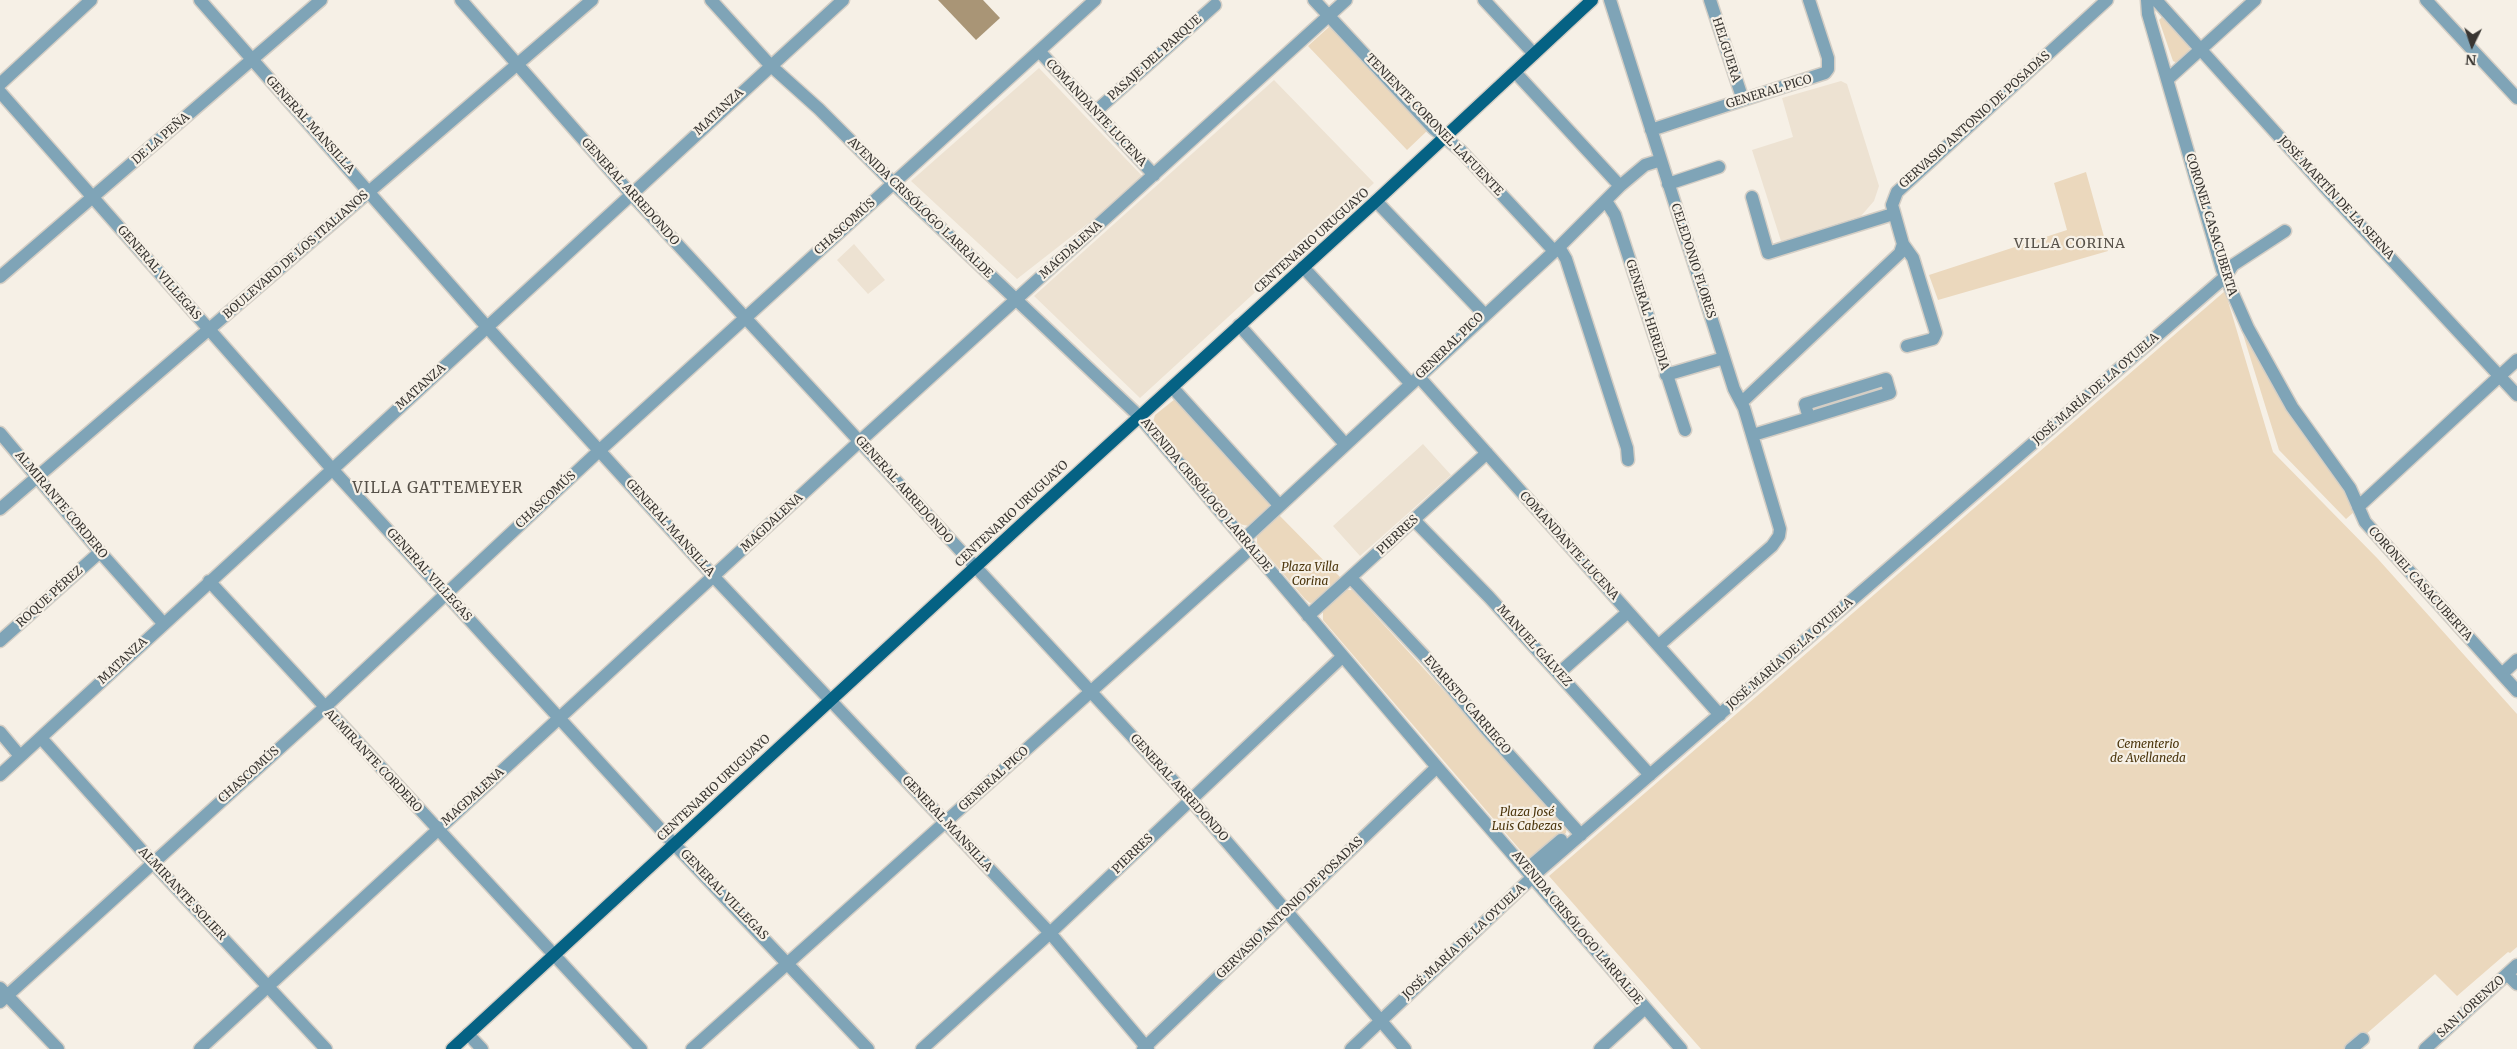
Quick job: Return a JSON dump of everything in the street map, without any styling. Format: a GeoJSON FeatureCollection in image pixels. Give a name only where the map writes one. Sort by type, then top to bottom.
{"type":"FeatureCollection","features":[{"type":"Feature","properties":{"kind":"main road","name":"CENTENARIO URUGUAYO"},"geometry":{"type":"LineString","coordinates":[[452,1049],[1139,416],[1376,201],[1592,0]]}},
{"type":"Feature","properties":{"kind":"street"},"geometry":{"type":"LineString","coordinates":[[0,84],[91,0]]}},
{"type":"Feature","properties":{"kind":"street","name":"GENERAL MANSILLA"},"geometry":{"type":"LineString","coordinates":[[200,0],[487,327],[714,577],[1050,933],[1145,1048]]}},
{"type":"Feature","properties":{"kind":"street","name":"DE LA PEÑA"},"geometry":{"type":"LineString","coordinates":[[0,277],[321,0]]}},
{"type":"Feature","properties":{"kind":"street","name":"GENERAL ARREDONDO"},"geometry":{"type":"LineString","coordinates":[[461,0],[630,193],[860,441],[974,568],[1190,799],[1405,1049]]}},
{"type":"Feature","properties":{"kind":"street","name":"BOULEVARD DE LOS ITALIANOS"},"geometry":{"type":"LineString","coordinates":[[0,509],[592,0]]}},
{"type":"Feature","properties":{"kind":"street","name":"AVENIDA CRISÓLOGO LARRALDE"},"geometry":{"type":"LineString","coordinates":[[711,0],[770,65],[819,109],[893,184],[1139,416],[1248,543],[1342,657],[1681,1049]]}},
{"type":"Feature","properties":{"kind":"street","name":"MATANZA"},"geometry":{"type":"LineString","coordinates":[[0,774],[487,327],[630,193],[843,0]]}},
{"type":"Feature","properties":{"kind":"street","name":"CHASCOMÚS"},"geometry":{"type":"LineString","coordinates":[[2,995],[324,708],[600,450],[1095,0]]}},
{"type":"Feature","properties":{"kind":"street","name":"TENIENTE CORONEL LAFUENTE"},"geometry":{"type":"LineString","coordinates":[[1314,0],[1444,137],[1462,151],[1566,259],[1624,438],[1628,460]]}},
{"type":"Feature","properties":{"kind":"street","name":"MAGDALENA"},"geometry":{"type":"LineString","coordinates":[[200,1049],[860,441],[1346,0]]}},
{"type":"Feature","properties":{"kind":"street"},"geometry":{"type":"LineString","coordinates":[[1484,0],[1534,54]]}},
{"type":"Feature","properties":{"kind":"street","name":"CELEDONIO FLORES"},"geometry":{"type":"LineString","coordinates":[[1610,0],[1734,389],[1742,402],[1779,521],[1778,536],[1772,546],[1659,645]]}},
{"type":"Feature","properties":{"kind":"street","name":"HELGUERA"},"geometry":{"type":"LineString","coordinates":[[1710,0],[1743,100]]}},
{"type":"Feature","properties":{"kind":"street","name":"GENERAL PICO"},"geometry":{"type":"LineString","coordinates":[[1651,130],[1820,76],[1828,70],[1828,58],[1809,0]]}},
{"type":"Feature","properties":{"kind":"street","name":"GERVASIO ANTONIO DE POSADAS"},"geometry":{"type":"LineString","coordinates":[[1907,346],[1933,339],[1936,333],[1913,258],[1903,244],[1894,214],[1892,205],[1897,192],[2107,0]]}},
{"type":"Feature","properties":{"kind":"street","name":"CORONEL CASACUBERTA"},"geometry":{"type":"LineString","coordinates":[[2147,0],[2148,14],[2227,270],[2248,328],[2292,407],[2343,478],[2365,522],[2517,691]]}},
{"type":"Feature","properties":{"kind":"street","name":"JOSÉ MARTÍN DE LA SERNA"},"geometry":{"type":"LineString","coordinates":[[2156,0],[2330,193],[2517,395]]}},
{"type":"Feature","properties":{"kind":"street"},"geometry":{"type":"LineString","coordinates":[[2168,78],[2255,0]]}},
{"type":"Feature","properties":{"kind":"street"},"geometry":{"type":"LineString","coordinates":[[2426,0],[2517,98]]}},
{"type":"Feature","properties":{"kind":"street","name":"PASAJE DEL PARQUE"},"geometry":{"type":"LineString","coordinates":[[1096,111],[1214,5]]}},
{"type":"Feature","properties":{"kind":"street","name":"COMANDANTE LUCENA"},"geometry":{"type":"LineString","coordinates":[[1039,51],[1154,175]]}},
{"type":"Feature","properties":{"kind":"street"},"geometry":{"type":"LineString","coordinates":[[1515,72],[1620,186]]}},
{"type":"Feature","properties":{"kind":"street","name":"GENERAL VILLEGAS"},"geometry":{"type":"LineString","coordinates":[[0,92],[332,468],[559,719],[868,1049]]}},
{"type":"Feature","properties":{"kind":"street","name":"GENERAL PICO"},"geometry":{"type":"LineString","coordinates":[[692,1049],[1092,692],[1248,543],[1279,505],[1415,381],[1484,314],[1557,249],[1620,186],[1645,165],[1661,160]]}},
{"type":"Feature","properties":{"kind":"street"},"geometry":{"type":"LineString","coordinates":[[1668,184],[1719,167]]}},
{"type":"Feature","properties":{"kind":"street"},"geometry":{"type":"LineString","coordinates":[[1752,197],[1768,252],[1894,214]]}},
{"type":"Feature","properties":{"kind":"street"},"geometry":{"type":"LineString","coordinates":[[1376,201],[1484,314]]}},
{"type":"Feature","properties":{"kind":"street","name":"GENERAL HEREDIA"},"geometry":{"type":"LineString","coordinates":[[1606,202],[1615,215],[1666,375],[1686,430]]}},
{"type":"Feature","properties":{"kind":"street","name":"JOSÉ MARÍA DE LA OYUELA"},"geometry":{"type":"LineString","coordinates":[[1351,1049],[1530,873],[2227,270],[2285,231]]}},
{"type":"Feature","properties":{"kind":"street"},"geometry":{"type":"LineString","coordinates":[[1742,402],[1895,259],[1903,244]]}},
{"type":"Feature","properties":{"kind":"street","name":"COMANDANTE LUCENA"},"geometry":{"type":"LineString","coordinates":[[1304,267],[1487,453],[1717,711]]}},
{"type":"Feature","properties":{"kind":"street"},"geometry":{"type":"LineString","coordinates":[[1239,325],[1345,444]]}},
{"type":"Feature","properties":{"kind":"street"},"geometry":{"type":"LineString","coordinates":[[1666,375],[1724,358]]}},
{"type":"Feature","properties":{"kind":"street"},"geometry":{"type":"LineString","coordinates":[[2358,507],[2517,360]]}},
{"type":"Feature","properties":{"kind":"street"},"geometry":{"type":"LineString","coordinates":[[1753,435],[1809,418],[1890,393],[1886,379],[1805,404],[1809,418]]}},
{"type":"Feature","properties":{"kind":"street"},"geometry":{"type":"LineString","coordinates":[[1172,387],[1279,505]]}},
{"type":"Feature","properties":{"kind":"street","name":"ALMIRANTE CORDERO"},"geometry":{"type":"LineString","coordinates":[[0,433],[100,552],[163,623]]}},
{"type":"Feature","properties":{"kind":"street","name":"PIERRES"},"geometry":{"type":"LineString","coordinates":[[1308,616],[1487,453]]}},
{"type":"Feature","properties":{"kind":"street","name":"MANUEL GÁLVEZ"},"geometry":{"type":"LineString","coordinates":[[1414,520],[1559,673],[1647,772]]}},
{"type":"Feature","properties":{"kind":"street","name":"ROQUE PÉREZ"},"geometry":{"type":"LineString","coordinates":[[0,641],[100,552]]}},
{"type":"Feature","properties":{"kind":"street","name":"EVARISTO CARRIEGO"},"geometry":{"type":"LineString","coordinates":[[1351,578],[1427,659],[1486,729],[1578,831]]}},
{"type":"Feature","properties":{"kind":"street","name":"ALMIRANTE CORDERO"},"geometry":{"type":"LineString","coordinates":[[209,581],[324,708],[641,1049]]}},
{"type":"Feature","properties":{"kind":"street"},"geometry":{"type":"LineString","coordinates":[[1559,673],[1628,612]]}},
{"type":"Feature","properties":{"kind":"street","name":"PIERRES"},"geometry":{"type":"LineString","coordinates":[[922,1049],[1050,933],[1342,657]]}},
{"type":"Feature","properties":{"kind":"street"},"geometry":{"type":"LineString","coordinates":[[2502,674],[2517,660]]}},
{"type":"Feature","properties":{"kind":"street"},"geometry":{"type":"LineString","coordinates":[[0,732],[20,756]]}},
{"type":"Feature","properties":{"kind":"street","name":"ALMIRANTE SOLIER"},"geometry":{"type":"LineString","coordinates":[[41,738],[152,862],[326,1049]]}},
{"type":"Feature","properties":{"kind":"street","name":"GERVASIO ANTONIO DE POSADAS"},"geometry":{"type":"LineString","coordinates":[[1145,1048],[1437,767]]}},
{"type":"Feature","properties":{"kind":"street","name":"SAN LORENZO"},"geometry":{"type":"LineString","coordinates":[[2425,1049],[2517,965]]}},
{"type":"Feature","properties":{"kind":"street"},"geometry":{"type":"LineString","coordinates":[[2507,974],[2517,984]]}},
{"type":"Feature","properties":{"kind":"street"},"geometry":{"type":"LineString","coordinates":[[2,995],[58,1049]]}},
{"type":"Feature","properties":{"kind":"street"},"geometry":{"type":"LineString","coordinates":[[1600,1049],[1645,1008]]}},
{"type":"Feature","properties":{"kind":"street"},"geometry":{"type":"LineString","coordinates":[[468,1034],[482,1049]]}},
{"type":"Feature","properties":{"kind":"street"},"geometry":{"type":"LineString","coordinates":[[2351,1049],[2363,1039]]}},
{"type":"Feature","properties":{"kind":"shaded area"},"geometry":{"type":"Polygon","coordinates":[[[938,0],[983,0],[1000,18],[976,40],[938,0]]]}},
{"type":"Feature","properties":{"kind":"shaded area"},"geometry":{"type":"Polygon","coordinates":[[[1039,68],[1145,179],[1017,279],[911,181],[1039,68]]]}},
{"type":"Feature","properties":{"kind":"shaded area"},"geometry":{"type":"Polygon","coordinates":[[[1274,80],[1374,183],[1140,398],[1034,296],[1274,80]]]}},
{"type":"Feature","properties":{"kind":"shaded area"},"geometry":{"type":"Polygon","coordinates":[[[1841,81],[1847,84],[1879,186],[1874,201],[1861,216],[1781,241],[1752,150],[1793,137],[1782,98],[1841,81]]]}},
{"type":"Feature","properties":{"kind":"shaded area"},"geometry":{"type":"Polygon","coordinates":[[[854,244],[885,280],[868,294],[837,260],[854,244]]]}},
{"type":"Feature","properties":{"kind":"shaded area"},"geometry":{"type":"Polygon","coordinates":[[[1423,444],[1451,475],[1360,556],[1333,526],[1423,444]]]}},
{"type":"Feature","properties":{"kind":"green space"},"geometry":{"type":"Polygon","coordinates":[[[2162,17],[2189,46],[2190,50],[2177,63],[2173,61],[2159,20],[2162,17]]]}},
{"type":"Feature","properties":{"kind":"green space"},"geometry":{"type":"Polygon","coordinates":[[[1330,26],[1428,130],[1407,150],[1308,46],[1330,26]]]}},
{"type":"Feature","properties":{"kind":"green space"},"geometry":{"type":"Polygon","coordinates":[[[2086,172],[2108,251],[1938,300],[1929,275],[2067,230],[2054,183],[2086,172]]]}},
{"type":"Feature","properties":{"kind":"green space","name":"Cementerio de Avellaneda"},"geometry":{"type":"Polygon","coordinates":[[[2225,291],[2273,452],[2378,559],[2517,714],[2517,947],[2510,953],[2508,952],[2457,996],[2435,974],[2349,1049],[1701,1049],[1549,876],[2225,291]]]}},
{"type":"Feature","properties":{"kind":"green space"},"geometry":{"type":"Polygon","coordinates":[[[2237,315],[2292,418],[2343,486],[2354,512],[2346,519],[2279,450],[2237,315]]]}},
{"type":"Feature","properties":{"kind":"green space"},"geometry":{"type":"Polygon","coordinates":[[[1175,399],[1271,506],[1249,526],[1239,524],[1153,422],[1155,415],[1175,399]]]}},
{"type":"Feature","properties":{"kind":"green space","name":"Plaza Villa Corina"},"geometry":{"type":"Polygon","coordinates":[[[1277,513],[1341,578],[1316,602],[1310,603],[1305,599],[1257,543],[1257,535],[1277,513]]]}},
{"type":"Feature","properties":{"kind":"green space","name":"Plaza José Luis Cabezas"},"geometry":{"type":"Polygon","coordinates":[[[1344,590],[1352,590],[1354,592],[1567,826],[1566,833],[1533,859],[1527,858],[1323,620],[1323,611],[1344,590]]]}},
{"type":"Feature","properties":{"kind":"district","name":"VILLA CORINA"},"geometry":{"type":"Point","coordinates":[2070,244]}},
{"type":"Feature","properties":{"kind":"district","name":"VILLA GATTEMEYER"},"geometry":{"type":"Point","coordinates":[438,489]}}]}
